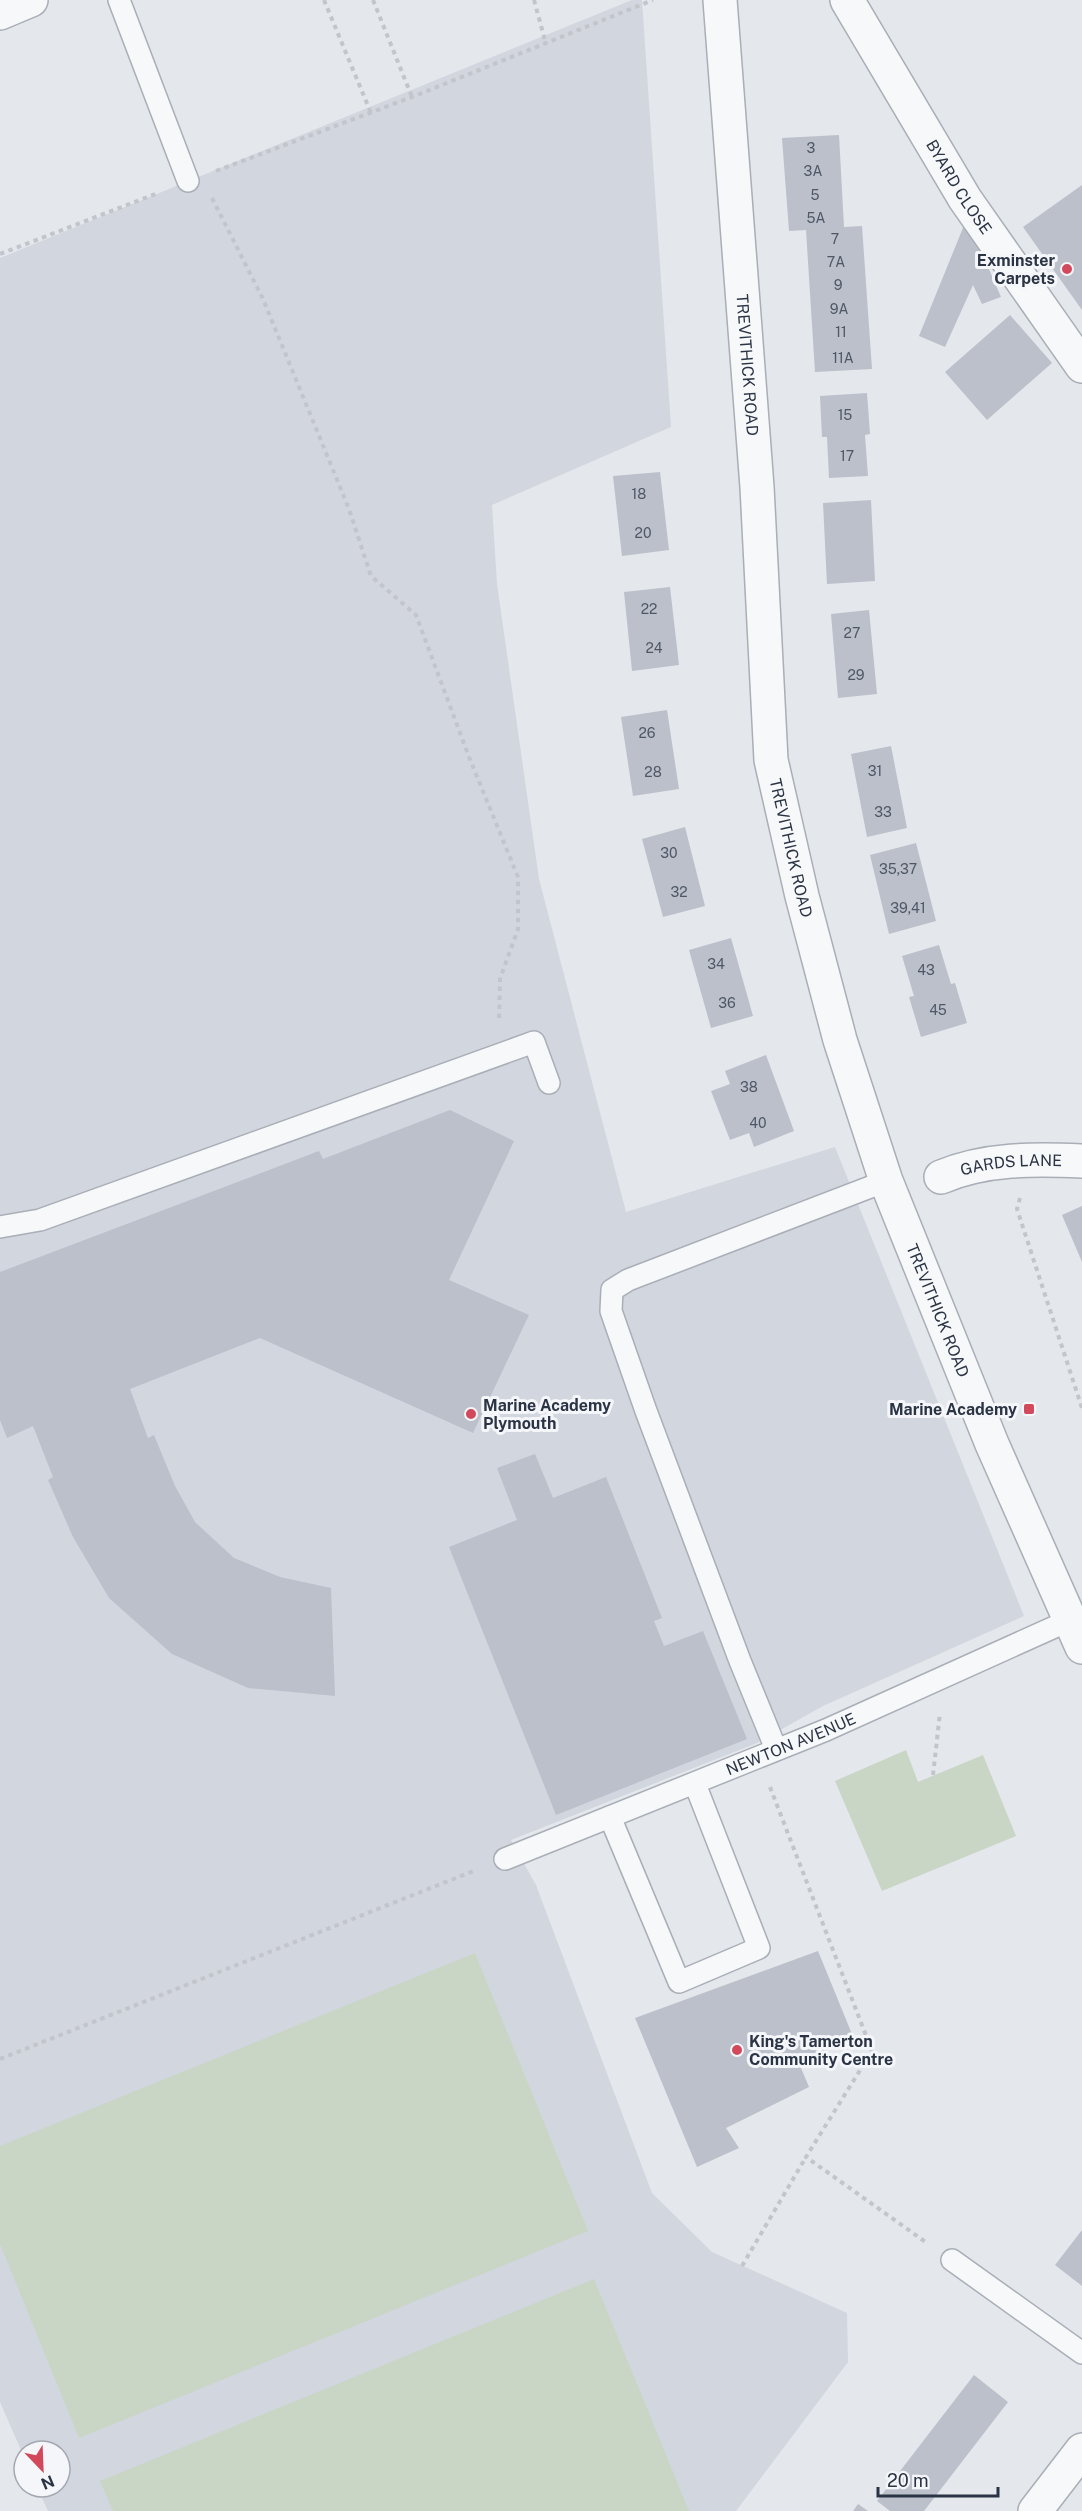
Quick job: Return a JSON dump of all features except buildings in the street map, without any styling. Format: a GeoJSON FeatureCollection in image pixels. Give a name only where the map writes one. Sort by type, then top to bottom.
{"type":"FeatureCollection","features":[{"type":"Feature","properties":{"kind":"street"},"geometry":{"type":"LineString","coordinates":[[0,13],[31,0]]}},
{"type":"Feature","properties":{"kind":"street","name":"TREVITHICK ROAD"},"geometry":{"type":"LineString","coordinates":[[720,0],[756,488],[771,760],[802,896],[840,1040],[886,1181],[992,1444],[1076,1634]]}},
{"type":"Feature","properties":{"kind":"street","name":"BYARD CLOSE"},"geometry":{"type":"LineString","coordinates":[[848,0],[965,199],[1082,366]]}},
{"type":"Feature","properties":{"kind":"street","name":"GARDS LANE"},"geometry":{"type":"LineString","coordinates":[[941,1177],[960,1168],[1021,1159],[1082,1161]]}},
{"type":"Feature","properties":{"kind":"street"},"geometry":{"type":"LineString","coordinates":[[1035,2511],[1082,2450]]}},
{"type":"Feature","properties":{"kind":"lane"},"geometry":{"type":"LineString","coordinates":[[119,0],[193,180]]}},
{"type":"Feature","properties":{"kind":"lane"},"geometry":{"type":"LineString","coordinates":[[0,1227],[40,1220],[534,1042],[549,1083]]}},
{"type":"Feature","properties":{"kind":"lane"},"geometry":{"type":"LineString","coordinates":[[767,1753],[740,1661],[611,1311],[612,1290],[628,1280],[886,1181]]}},
{"type":"Feature","properties":{"kind":"lane","name":"NEWTON AVENUE"},"geometry":{"type":"LineString","coordinates":[[505,1859],[826,1730],[944,1676],[1076,1634]]}},
{"type":"Feature","properties":{"kind":"lane"},"geometry":{"type":"LineString","coordinates":[[610,1817],[679,1982],[759,1948],[695,1784]]}},
{"type":"Feature","properties":{"kind":"lane"},"geometry":{"type":"LineString","coordinates":[[952,2260],[1082,2353]]}},
{"type":"Feature","properties":{"kind":"path"},"geometry":{"type":"LineString","coordinates":[[324,0],[371,113]]}},
{"type":"Feature","properties":{"kind":"path"},"geometry":{"type":"LineString","coordinates":[[373,0],[412,97]]}},
{"type":"Feature","properties":{"kind":"path"},"geometry":{"type":"LineString","coordinates":[[534,0],[546,44]]}},
{"type":"Feature","properties":{"kind":"path"},"geometry":{"type":"LineString","coordinates":[[0,254],[371,113],[653,0]]}},
{"type":"Feature","properties":{"kind":"path"},"geometry":{"type":"LineString","coordinates":[[193,180],[214,202],[262,299],[349,509],[371,576],[416,615],[469,757],[518,877],[518,929],[500,979],[499,1019],[508,1051]]}},
{"type":"Feature","properties":{"kind":"path"},"geometry":{"type":"LineString","coordinates":[[1022,1194],[1017,1209],[1082,1408]]}},
{"type":"Feature","properties":{"kind":"path"},"geometry":{"type":"LineString","coordinates":[[933,1775],[944,1676]]}},
{"type":"Feature","properties":{"kind":"path"},"geometry":{"type":"LineString","coordinates":[[742,2266],[872,2051],[767,1753]]}},
{"type":"Feature","properties":{"kind":"path"},"geometry":{"type":"LineString","coordinates":[[0,2059],[505,1859]]}},
{"type":"Feature","properties":{"kind":"path"},"geometry":{"type":"LineString","coordinates":[[806,2157],[952,2260]]}},
{"type":"Feature","properties":{"kind":"shaded area","name":"Marine Academy Plymouth"},"geometry":{"type":"Polygon","coordinates":[[[632,0],[642,0],[671,427],[492,505],[497,584],[539,879],[626,1212],[835,1147],[1024,1616],[823,1706],[757,1743],[511,1840],[536,1885],[652,2193],[712,2252],[847,2313],[848,2362],[736,2511],[48,2511],[42,2499],[72,2499],[72,2439],[16,2439],[0,2402],[0,258],[632,0]]]}},
{"type":"Feature","properties":{"kind":"green space"},"geometry":{"type":"Polygon","coordinates":[[[906,1750],[918,1782],[983,1755],[1016,1836],[882,1891],[835,1781],[906,1750]]]}},
{"type":"Feature","properties":{"kind":"green space"},"geometry":{"type":"Polygon","coordinates":[[[475,1953],[588,2231],[79,2438],[0,2244],[0,2146],[475,1953]]]}},
{"type":"Feature","properties":{"kind":"green space"},"geometry":{"type":"Polygon","coordinates":[[[594,2279],[689,2511],[113,2511],[100,2481],[594,2279]]]}},
{"type":"Feature","properties":{"kind":"place","name":"Exminster Carpets"},"geometry":{"type":"Point","coordinates":[1067,269]}},
{"type":"Feature","properties":{"kind":"place","name":"Marine Academy"},"geometry":{"type":"Point","coordinates":[1029,1409]}},
{"type":"Feature","properties":{"kind":"place","name":"Marine Academy Plymouth"},"geometry":{"type":"Point","coordinates":[471,1414]}},
{"type":"Feature","properties":{"kind":"place","name":"King's Tamerton Community Centre"},"geometry":{"type":"Point","coordinates":[737,2050]}}]}
